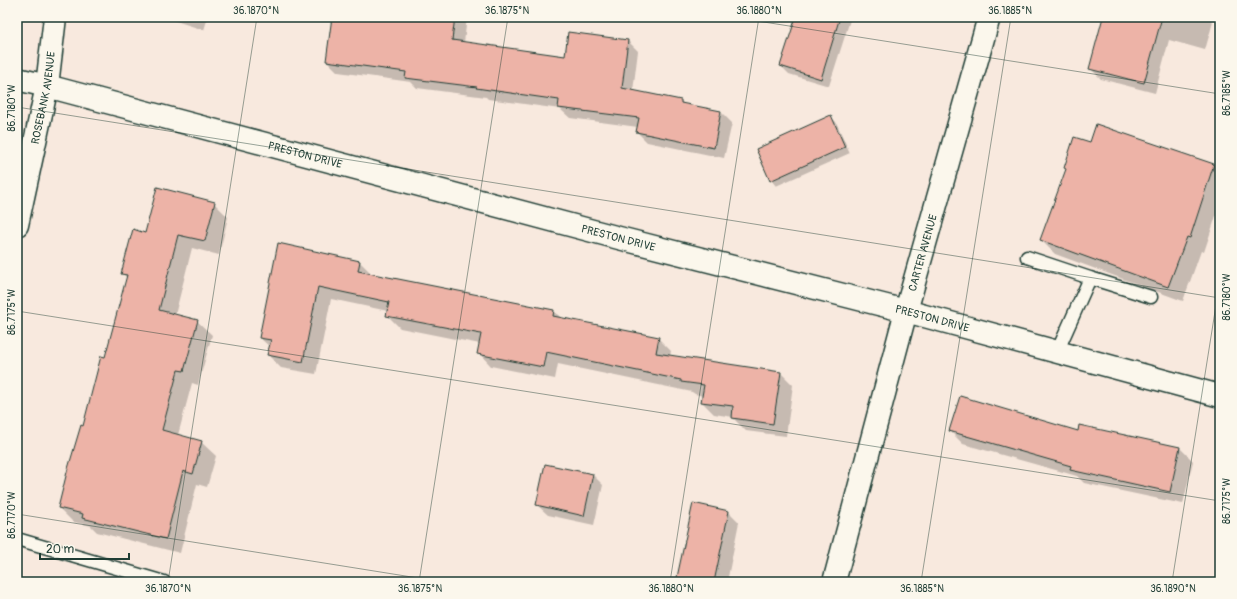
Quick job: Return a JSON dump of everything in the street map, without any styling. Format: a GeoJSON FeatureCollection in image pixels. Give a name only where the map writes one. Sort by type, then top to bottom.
{"type":"FeatureCollection","features":[{"type":"Feature","properties":{"kind":"street","name":"ROSEBANK AVENUE"},"geometry":{"type":"LineString","coordinates":[[17,225],[47,86],[55,17]]}},
{"type":"Feature","properties":{"kind":"street","name":"CARTER AVENUE"},"geometry":{"type":"LineString","coordinates":[[834,582],[906,311],[989,17]]}},
{"type":"Feature","properties":{"kind":"street","name":"PRESTON DRIVE"},"geometry":{"type":"LineString","coordinates":[[17,79],[619,238],[906,311],[1220,396]]}},
{"type":"Feature","properties":{"kind":"lane"},"geometry":{"type":"LineString","coordinates":[[1027,257],[1151,297]]}},
{"type":"Feature","properties":{"kind":"lane"},"geometry":{"type":"LineString","coordinates":[[1057,352],[1090,278]]}},
{"type":"Feature","properties":{"kind":"lane"},"geometry":{"type":"LineString","coordinates":[[17,539],[164,582]]}},
{"type":"Feature","properties":{"kind":"building"},"geometry":{"type":"Polygon","coordinates":[[[332,17],[455,17],[452,40],[565,56],[568,32],[628,40],[622,88],[681,100],[681,103],[721,111],[714,148],[636,132],[639,118],[558,108],[559,100],[476,88],[477,87],[405,78],[406,72],[326,61],[332,17]]]}},
{"type":"Feature","properties":{"kind":"building"},"geometry":{"type":"Polygon","coordinates":[[[796,17],[840,17],[821,79],[780,66],[796,17]]]}},
{"type":"Feature","properties":{"kind":"building"},"geometry":{"type":"Polygon","coordinates":[[[1103,17],[1162,17],[1144,83],[1089,69],[1103,17]]]}},
{"type":"Feature","properties":{"kind":"building"},"geometry":{"type":"Polygon","coordinates":[[[831,115],[845,147],[770,181],[756,149],[831,115]]]}},
{"type":"Feature","properties":{"kind":"building"},"geometry":{"type":"Polygon","coordinates":[[[1096,124],[1214,164],[1190,238],[1187,237],[1168,287],[1040,240],[1066,169],[1064,168],[1074,137],[1090,142],[1096,124]]]}},
{"type":"Feature","properties":{"kind":"building"},"geometry":{"type":"Polygon","coordinates":[[[157,187],[215,202],[205,241],[178,235],[159,310],[198,320],[184,371],[178,370],[162,430],[202,441],[193,474],[183,471],[166,539],[82,518],[83,514],[58,508],[81,425],[83,426],[101,356],[105,357],[127,275],[121,274],[133,229],[145,233],[157,187]]]}},
{"type":"Feature","properties":{"kind":"building"},"geometry":{"type":"Polygon","coordinates":[[[278,243],[360,261],[358,271],[554,310],[553,316],[659,337],[656,353],[781,372],[773,424],[732,418],[733,406],[701,402],[704,385],[681,382],[681,380],[546,352],[543,367],[477,354],[481,334],[386,316],[389,302],[318,287],[303,362],[267,355],[271,340],[259,338],[278,243]]]}},
{"type":"Feature","properties":{"kind":"building"},"geometry":{"type":"Polygon","coordinates":[[[960,396],[1078,431],[1079,425],[1180,447],[1170,492],[1070,470],[1071,466],[949,431],[960,396]]]}},
{"type":"Feature","properties":{"kind":"building"},"geometry":{"type":"Polygon","coordinates":[[[545,464],[593,474],[584,516],[536,505],[545,464]]]}},
{"type":"Feature","properties":{"kind":"building"},"geometry":{"type":"Polygon","coordinates":[[[693,503],[729,511],[714,582],[676,582],[693,503]]]}}]}
